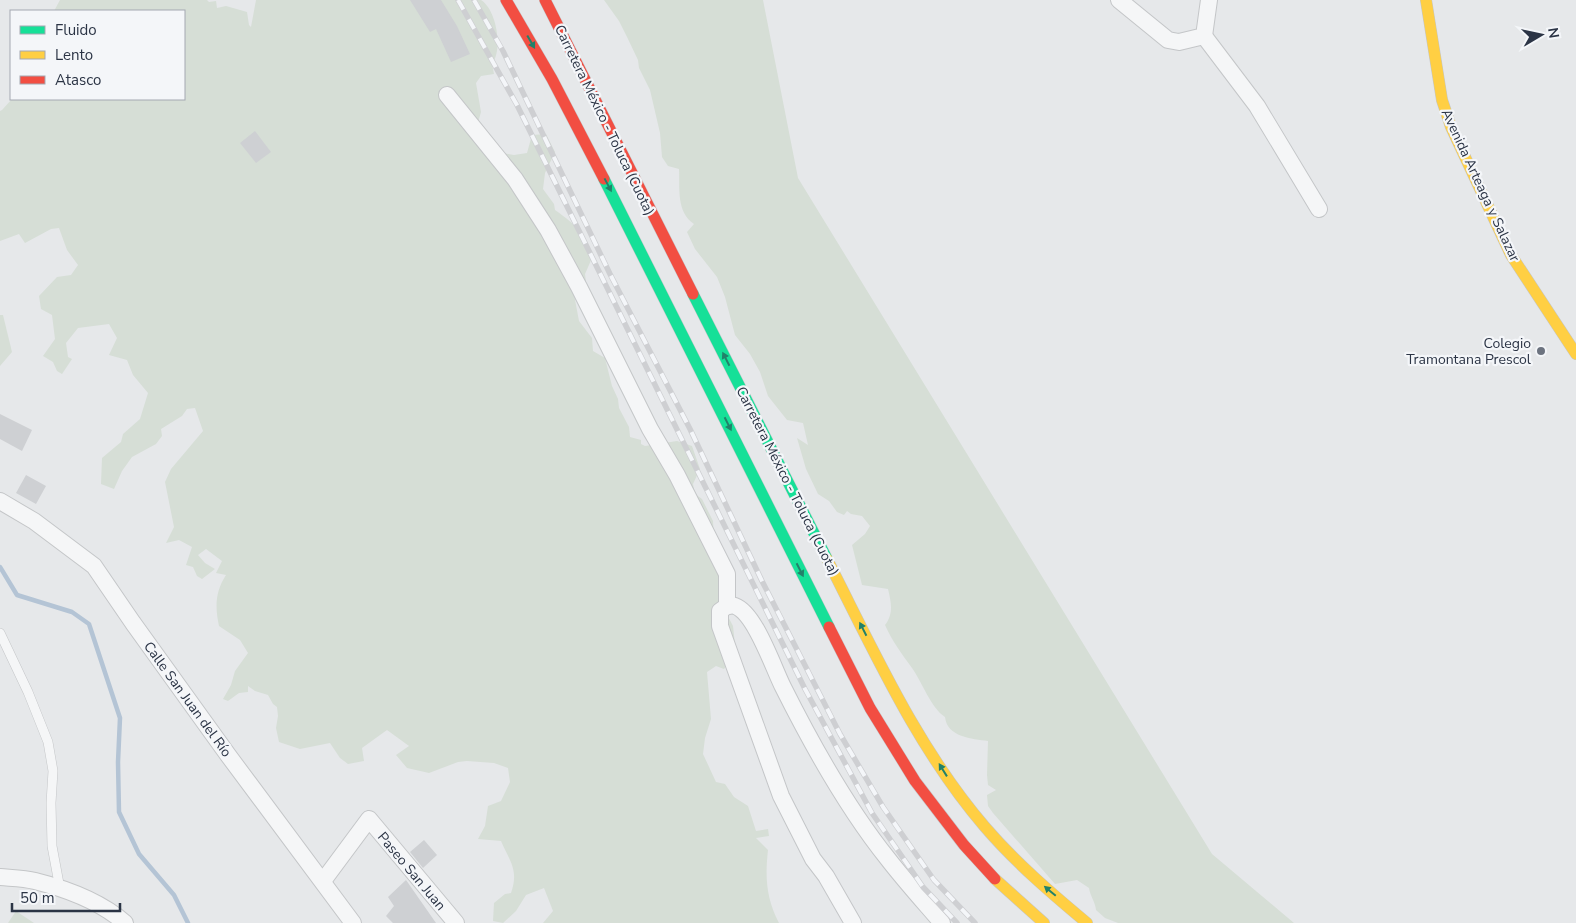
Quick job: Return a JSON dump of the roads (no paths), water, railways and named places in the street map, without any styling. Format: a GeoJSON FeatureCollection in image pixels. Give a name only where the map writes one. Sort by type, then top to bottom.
{"type":"FeatureCollection","features":[{"type":"Feature","properties":{"kind":"main road","name":"Carretera México - Toluca (Cuota)"},"geometry":{"type":"LineString","coordinates":[[506,0],[552,79],[618,205],[870,708],[915,781],[964,845],[991,876],[1044,923]]}},
{"type":"Feature","properties":{"kind":"main road","name":"Carretera México - Toluca (Cuota)"},"geometry":{"type":"LineString","coordinates":[[545,0],[900,702],[952,785],[985,827],[1034,878],[1087,923]]}},
{"type":"Feature","properties":{"kind":"main road","name":"Avenida Arteaga y Salazar"},"geometry":{"type":"LineString","coordinates":[[1426,0],[1442,100],[1452,127],[1511,255],[1576,354]]}},
{"type":"Feature","properties":{"kind":"street"},"geometry":{"type":"LineString","coordinates":[[1119,0],[1168,40],[1179,42],[1204,36]]}},
{"type":"Feature","properties":{"kind":"street"},"geometry":{"type":"LineString","coordinates":[[1209,0],[1204,36],[1257,106],[1320,209]]}},
{"type":"Feature","properties":{"kind":"street"},"geometry":{"type":"LineString","coordinates":[[447,95],[516,178],[561,254],[650,429],[728,574],[727,606]]}},
{"type":"Feature","properties":{"kind":"street","name":"Calle San Juan del Río"},"geometry":{"type":"LineString","coordinates":[[0,500],[34,521],[94,566],[228,755],[353,923]]}},
{"type":"Feature","properties":{"kind":"street"},"geometry":{"type":"LineString","coordinates":[[852,923],[826,876],[813,858],[781,796],[720,626],[720,611],[727,606],[735,606],[747,616],[756,628],[800,720],[853,810],[887,858],[942,923]]}},
{"type":"Feature","properties":{"kind":"street","name":"Paseo San Juan"},"geometry":{"type":"LineString","coordinates":[[323,881],[369,819],[456,923]]}},
{"type":"Feature","properties":{"kind":"street"},"geometry":{"type":"LineString","coordinates":[[0,877],[34,880],[90,899],[126,923]]}},
{"type":"Feature","properties":{"kind":"lane"},"geometry":{"type":"LineString","coordinates":[[0,632],[28,692],[48,742],[53,771],[51,803],[52,846],[60,889]]}},
{"type":"Feature","properties":{"kind":"waterway"},"geometry":{"type":"LineString","coordinates":[[0,567],[17,595],[72,612],[89,624],[120,718],[118,762],[119,812],[139,854],[174,895],[188,923]]}},
{"type":"Feature","properties":{"kind":"railway"},"geometry":{"type":"LineString","coordinates":[[458,0],[517,105],[805,689],[872,813],[923,887],[957,923]]}},
{"type":"Feature","properties":{"kind":"railway"},"geometry":{"type":"LineString","coordinates":[[474,0],[503,51],[610,274],[690,429],[762,581],[840,734],[883,807],[934,880],[975,923]]}},
{"type":"Feature","properties":{"kind":"place","name":"Colegio Tramontana Prescol"},"geometry":{"type":"Point","coordinates":[1541,351]}}]}
